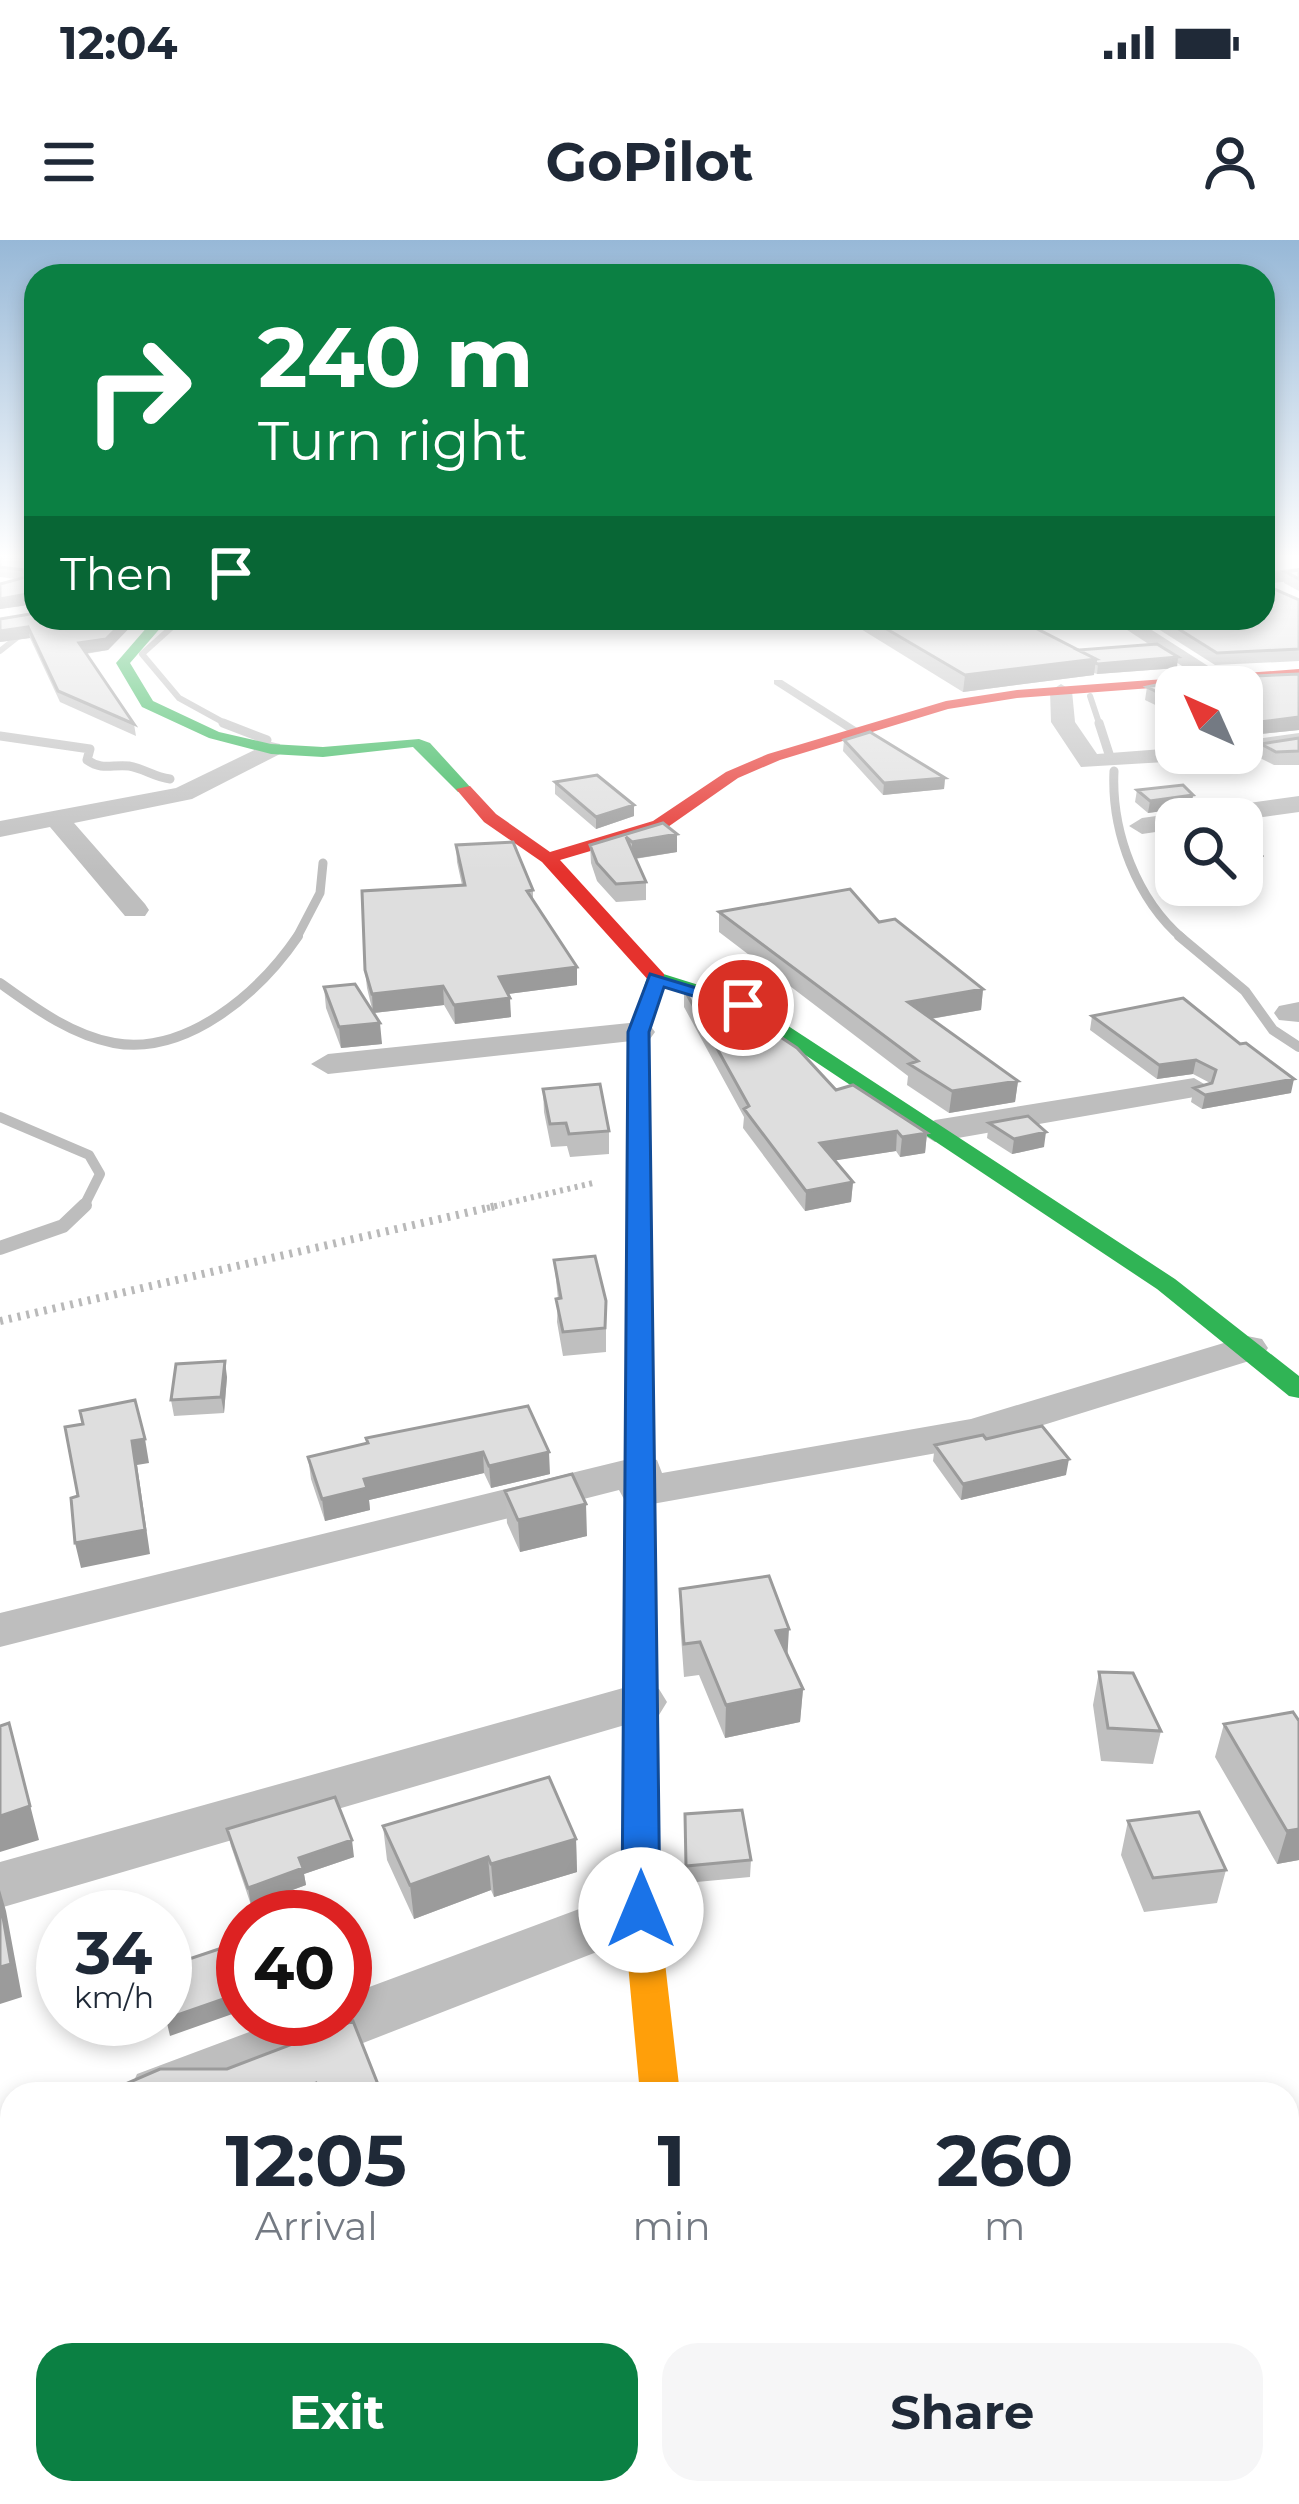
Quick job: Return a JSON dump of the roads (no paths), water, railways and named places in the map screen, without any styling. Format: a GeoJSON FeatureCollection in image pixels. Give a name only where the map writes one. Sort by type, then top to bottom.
{"type":"FeatureCollection","features":[{"type":"Feature","properties":{"kind":"street"},"geometry":{"type":"LineString","coordinates":[[124,661],[147,704],[214,735],[271,749],[323,752],[414,742],[425,746],[490,818],[548,858],[657,978],[743,1005],[1166,1284],[1299,1390]]}},
{"type":"Feature","properties":{"kind":"street"},"geometry":{"type":"LineString","coordinates":[[1263,676],[1299,673]]}},
{"type":"Feature","properties":{"kind":"street"},"geometry":{"type":"LineString","coordinates":[[548,858],[659,825],[732,775],[946,705],[1155,684]]}},
{"type":"Feature","properties":{"kind":"street"},"geometry":{"type":"LineString","coordinates":[[1061,691],[1063,722],[1090,762],[1155,757]]}},
{"type":"Feature","properties":{"kind":"street"},"geometry":{"type":"LineString","coordinates":[[1263,745],[1299,740]]}},
{"type":"Feature","properties":{"kind":"street"},"geometry":{"type":"LineString","coordinates":[[0,829],[184,794],[271,749]]}},
{"type":"Feature","properties":{"kind":"street"},"geometry":{"type":"LineString","coordinates":[[1263,808],[1299,803]]}},
{"type":"Feature","properties":{"kind":"street"},"geometry":{"type":"LineString","coordinates":[[57,819],[135,910]]}},
{"type":"Feature","properties":{"kind":"street"},"geometry":{"type":"LineString","coordinates":[[1142,826],[1155,824]]}},
{"type":"Feature","properties":{"kind":"street"},"geometry":{"type":"LineString","coordinates":[[657,978],[639,1032],[641,1910],[659,2082]]}},
{"type":"Feature","properties":{"kind":"street"},"geometry":{"type":"LineString","coordinates":[[328,1064],[639,1032]]}},
{"type":"Feature","properties":{"kind":"street"},"geometry":{"type":"LineString","coordinates":[[935,1131],[1195,1088]]}},
{"type":"Feature","properties":{"kind":"street"},"geometry":{"type":"LineString","coordinates":[[0,1630],[641,1481],[976,1432],[1247,1348]]}},
{"type":"Feature","properties":{"kind":"street"},"geometry":{"type":"LineString","coordinates":[[0,1885],[641,1702]]}},
{"type":"Feature","properties":{"kind":"street"},"geometry":{"type":"LineString","coordinates":[[190,2082],[641,1910]]}},
{"type":"Feature","properties":{"kind":"lane"},"geometry":{"type":"LineString","coordinates":[[778,682],[856,731]]}},
{"type":"Feature","properties":{"kind":"waterway"},"geometry":{"type":"LineString","coordinates":[[148,661],[179,698],[228,725]]}},
{"type":"Feature","properties":{"kind":"waterway"},"geometry":{"type":"LineString","coordinates":[[1090,696],[1099,723]]}},
{"type":"Feature","properties":{"kind":"waterway"},"geometry":{"type":"LineString","coordinates":[[223,723],[228,725]]}},
{"type":"Feature","properties":{"kind":"waterway"},"geometry":{"type":"LineString","coordinates":[[1099,723],[1110,757]]}},
{"type":"Feature","properties":{"kind":"waterway"},"geometry":{"type":"LineString","coordinates":[[228,725],[267,740]]}},
{"type":"Feature","properties":{"kind":"waterway"},"geometry":{"type":"LineString","coordinates":[[0,736],[90,749],[87,760],[98,765],[129,766],[170,779]]}},
{"type":"Feature","properties":{"kind":"waterway"},"geometry":{"type":"LineString","coordinates":[[1114,771],[1117,818],[1130,863],[1152,905],[1183,939]]}},
{"type":"Feature","properties":{"kind":"waterway"},"geometry":{"type":"LineString","coordinates":[[297,938],[320,893],[323,863]]}},
{"type":"Feature","properties":{"kind":"waterway"},"geometry":{"type":"LineString","coordinates":[[1179,936],[1245,991],[1273,1030],[1299,1047]]}},
{"type":"Feature","properties":{"kind":"waterway"},"geometry":{"type":"LineString","coordinates":[[0,983],[83,1034],[114,1043],[168,1040],[194,1030],[242,998],[297,938]]}},
{"type":"Feature","properties":{"kind":"waterway"},"geometry":{"type":"LineString","coordinates":[[0,1117],[89,1155],[100,1174],[84,1206]]}},
{"type":"Feature","properties":{"kind":"waterway"},"geometry":{"type":"LineString","coordinates":[[0,1248],[63,1226],[84,1206]]}}]}
